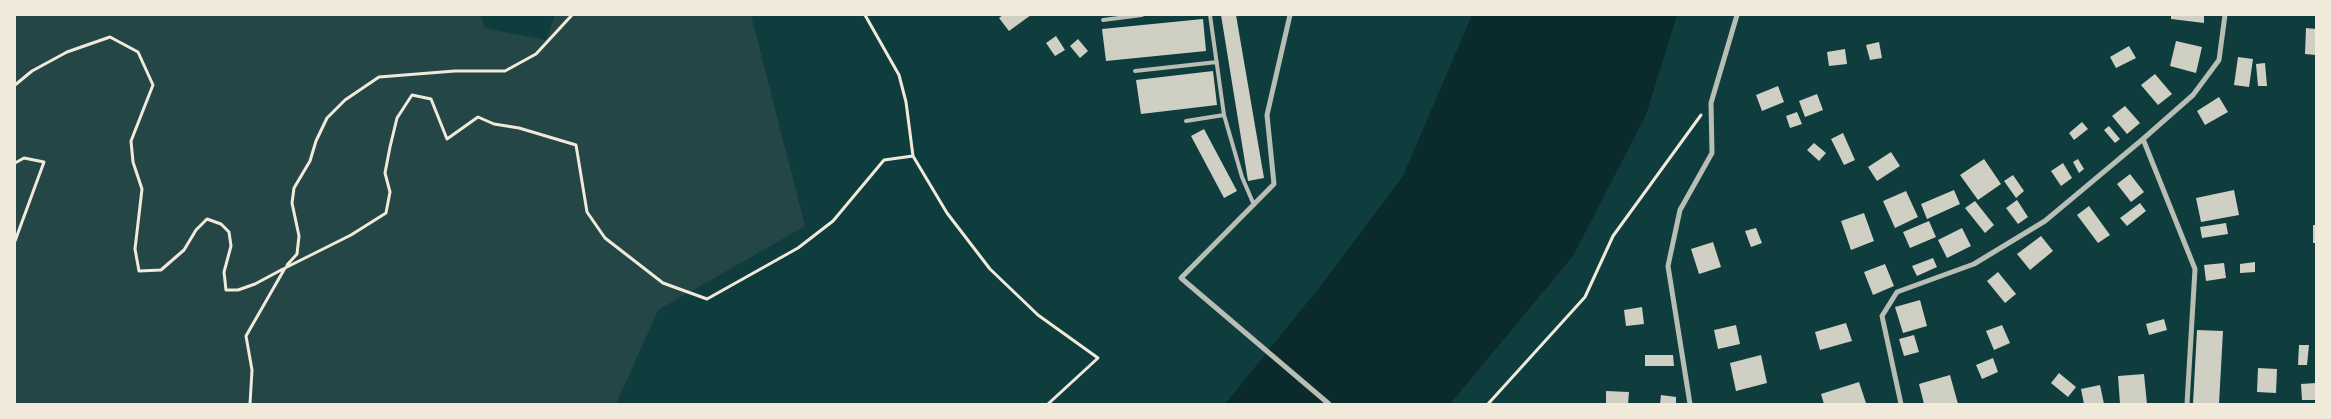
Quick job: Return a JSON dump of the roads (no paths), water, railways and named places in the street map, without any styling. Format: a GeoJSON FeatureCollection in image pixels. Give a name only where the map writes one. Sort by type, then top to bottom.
{"type":"FeatureCollection","features":[{"type":"Feature","properties":{"kind":"street"},"geometry":{"type":"LineString","coordinates":[[1290,15],[1267,115],[1274,184],[1181,278],[1329,404]]}},
{"type":"Feature","properties":{"kind":"street"},"geometry":{"type":"LineString","coordinates":[[1690,404],[1668,266],[1680,210],[1712,153],[1710,103],[1736,15]]}},
{"type":"Feature","properties":{"kind":"street"},"geometry":{"type":"LineString","coordinates":[[1901,404],[1882,316],[1897,292],[1974,264],[2045,221],[2144,139],[2193,95],[2219,60],[2225,15]]}},
{"type":"Feature","properties":{"kind":"street"},"geometry":{"type":"LineString","coordinates":[[2144,139],[2195,269],[2187,404]]}},
{"type":"Feature","properties":{"kind":"lane"},"geometry":{"type":"LineString","coordinates":[[1103,20],[1142,15]]}},
{"type":"Feature","properties":{"kind":"lane"},"geometry":{"type":"LineString","coordinates":[[1210,15],[1224,115],[1242,177],[1254,205]]}},
{"type":"Feature","properties":{"kind":"lane"},"geometry":{"type":"LineString","coordinates":[[1135,71],[1216,62]]}},
{"type":"Feature","properties":{"kind":"lane"},"geometry":{"type":"LineString","coordinates":[[1186,121],[1224,115]]}}]}
